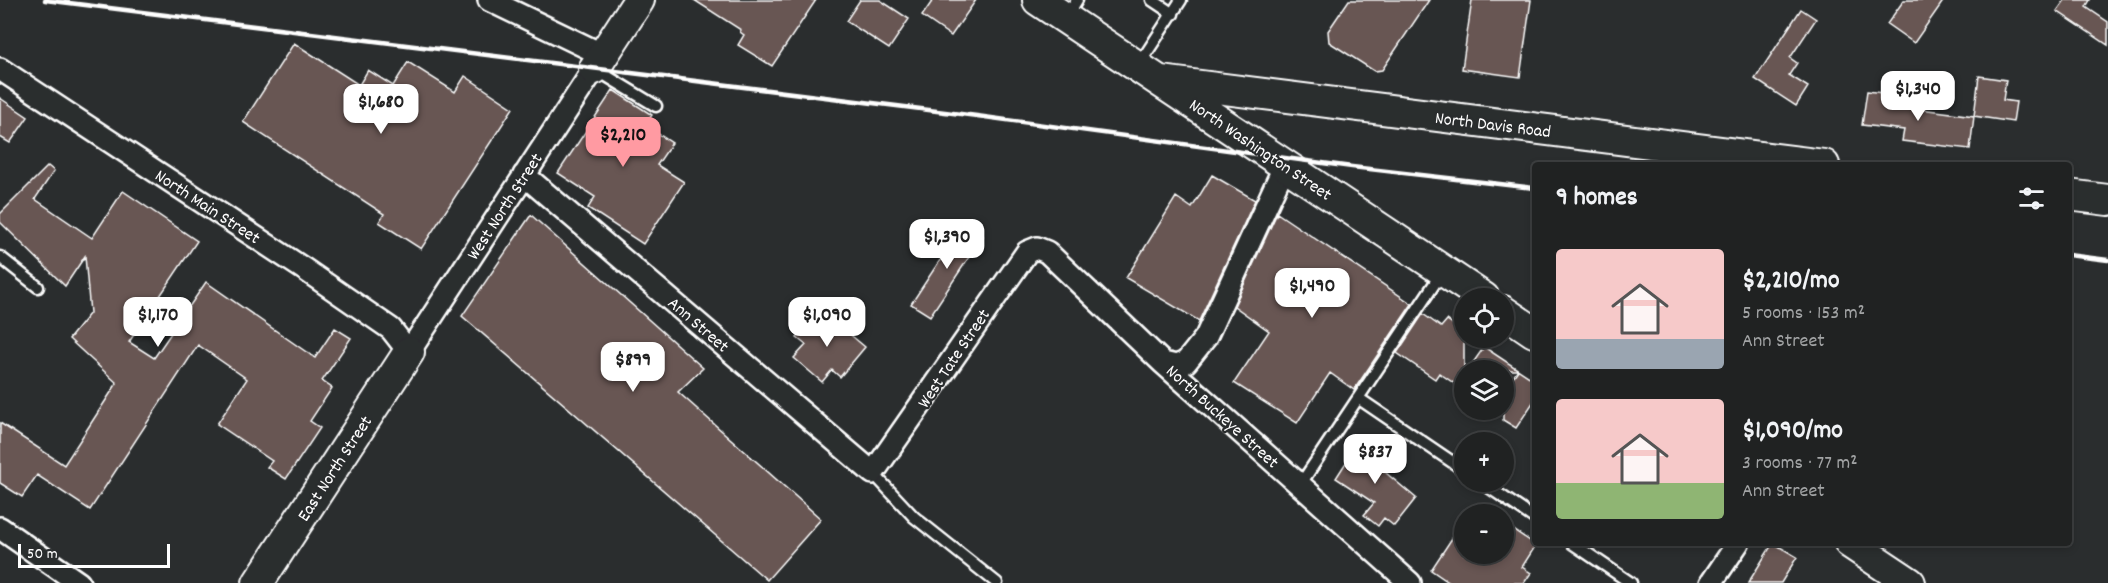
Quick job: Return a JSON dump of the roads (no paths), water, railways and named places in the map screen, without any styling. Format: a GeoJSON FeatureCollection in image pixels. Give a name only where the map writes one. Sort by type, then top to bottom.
{"type":"FeatureCollection","features":[{"type":"Feature","properties":{"kind":"street"},"geometry":{"type":"LineString","coordinates":[[489,0],[599,62]]}},
{"type":"Feature","properties":{"kind":"street","name":"West North Street"},"geometry":{"type":"LineString","coordinates":[[409,352],[639,0]]}},
{"type":"Feature","properties":{"kind":"street","name":"North Washington Street"},"geometry":{"type":"LineString","coordinates":[[1038,0],[1071,9],[1150,74],[1469,288]]}},
{"type":"Feature","properties":{"kind":"street","name":"North Main Street"},"geometry":{"type":"LineString","coordinates":[[0,69],[324,282],[391,329],[409,352]]}},
{"type":"Feature","properties":{"kind":"street","name":"North Davis Road"},"geometry":{"type":"LineString","coordinates":[[1150,74],[1802,162]]}},
{"type":"Feature","properties":{"kind":"street"},"geometry":{"type":"LineString","coordinates":[[1163,363],[1176,366],[1186,362],[1206,337],[1285,165]]}},
{"type":"Feature","properties":{"kind":"street","name":"Ann Street"},"geometry":{"type":"LineString","coordinates":[[524,175],[873,473]]}},
{"type":"Feature","properties":{"kind":"street"},"geometry":{"type":"LineString","coordinates":[[2072,196],[2108,200]]}},
{"type":"Feature","properties":{"kind":"street","name":"North Buckeye Street"},"geometry":{"type":"LineString","coordinates":[[1037,248],[1047,252],[1163,363],[1410,583]]}},
{"type":"Feature","properties":{"kind":"street","name":"West Tate Street"},"geometry":{"type":"LineString","coordinates":[[873,473],[1012,271],[1027,252],[1037,248]]}},
{"type":"Feature","properties":{"kind":"street"},"geometry":{"type":"LineString","coordinates":[[1514,318],[1532,331]]}},
{"type":"Feature","properties":{"kind":"street","name":"East North Street"},"geometry":{"type":"LineString","coordinates":[[258,583],[409,352]]}},
{"type":"Feature","properties":{"kind":"street"},"geometry":{"type":"LineString","coordinates":[[0,528],[79,583]]}},
{"type":"Feature","properties":{"kind":"street"},"geometry":{"type":"LineString","coordinates":[[1711,583],[1736,546]]}},
{"type":"Feature","properties":{"kind":"street"},"geometry":{"type":"LineString","coordinates":[[1854,546],[1910,583]]}},
{"type":"Feature","properties":{"kind":"lane"},"geometry":{"type":"LineString","coordinates":[[1152,0],[1173,14]]}},
{"type":"Feature","properties":{"kind":"lane"},"geometry":{"type":"LineString","coordinates":[[1150,74],[1173,14],[1181,0]]}},
{"type":"Feature","properties":{"kind":"lane"},"geometry":{"type":"LineString","coordinates":[[599,62],[656,106]]}},
{"type":"Feature","properties":{"kind":"lane"},"geometry":{"type":"LineString","coordinates":[[0,257],[38,287]]}},
{"type":"Feature","properties":{"kind":"lane"},"geometry":{"type":"LineString","coordinates":[[1300,485],[1443,271]]}},
{"type":"Feature","properties":{"kind":"lane"},"geometry":{"type":"LineString","coordinates":[[1358,398],[1454,463]]}},
{"type":"Feature","properties":{"kind":"lane"},"geometry":{"type":"LineString","coordinates":[[873,473],[914,517],[997,583]]}},
{"type":"Feature","properties":{"kind":"lane"},"geometry":{"type":"LineString","coordinates":[[1496,492],[1532,517]]}},
{"type":"Feature","properties":{"kind":"lane"},"geometry":{"type":"LineString","coordinates":[[1576,546],[1631,583]]}},
{"type":"Feature","properties":{"kind":"railway"},"geometry":{"type":"LineString","coordinates":[[45,0],[977,116],[1352,167],[1532,188]]}},
{"type":"Feature","properties":{"kind":"railway"},"geometry":{"type":"LineString","coordinates":[[2072,256],[2108,260]]}}]}
